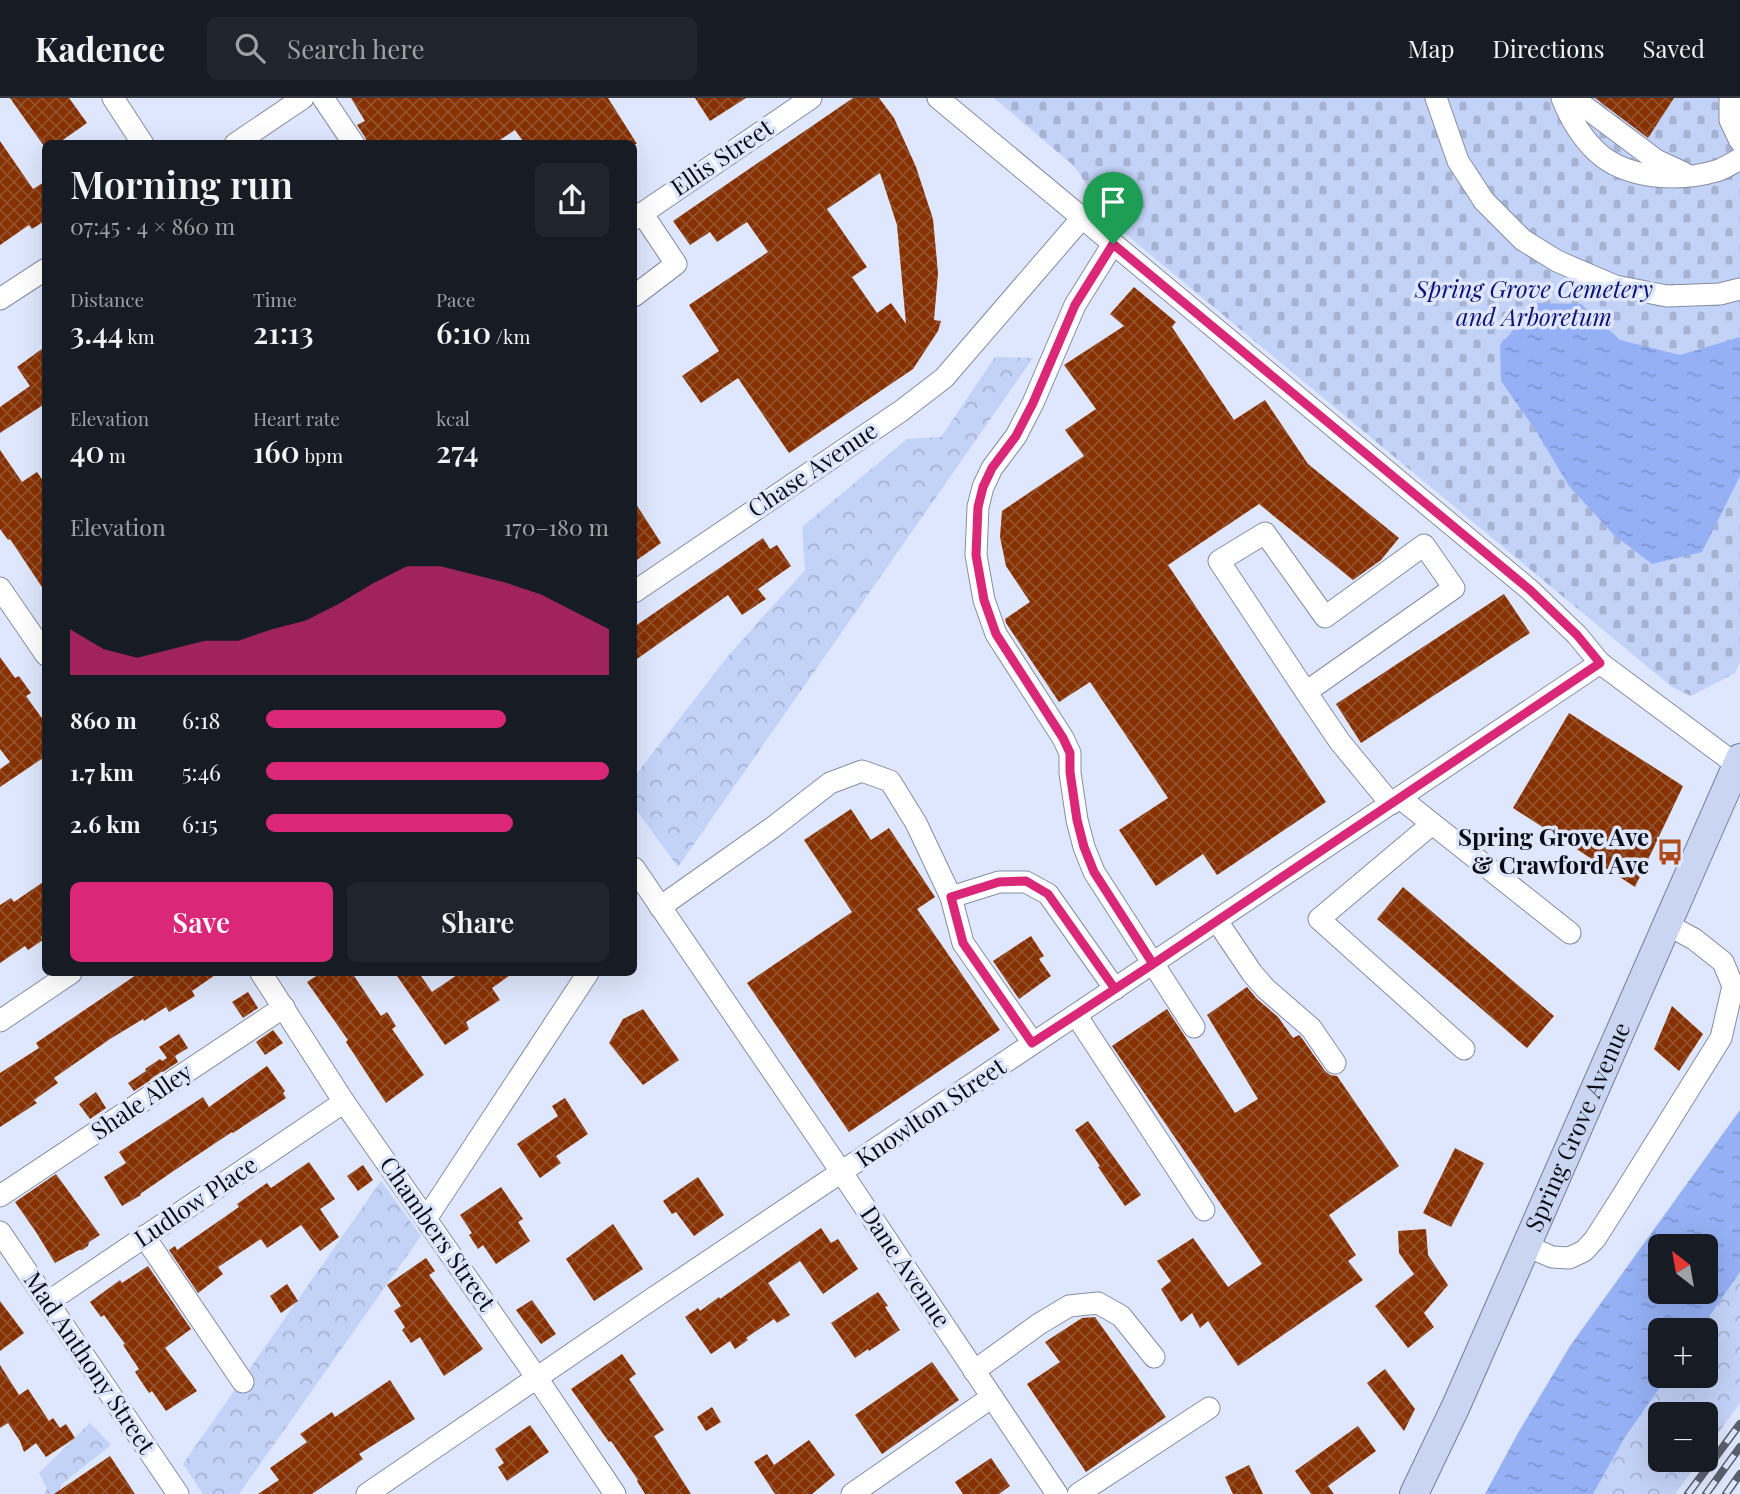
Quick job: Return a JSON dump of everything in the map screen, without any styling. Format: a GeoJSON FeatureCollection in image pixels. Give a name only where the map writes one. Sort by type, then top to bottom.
{"type":"FeatureCollection","features":[{"type":"Feature","properties":{"kind":"main road","name":"Spring Grove Avenue"},"geometry":{"type":"LineString","coordinates":[[1414,1494],[1527,1246],[1739,761]]}},
{"type":"Feature","properties":{"kind":"street"},"geometry":{"type":"LineString","coordinates":[[113,98],[140,140]]}},
{"type":"Feature","properties":{"kind":"street"},"geometry":{"type":"LineString","coordinates":[[241,140],[303,98]]}},
{"type":"Feature","properties":{"kind":"street"},"geometry":{"type":"LineString","coordinates":[[323,98],[351,140]]}},
{"type":"Feature","properties":{"kind":"street","name":"Ellis Street"},"geometry":{"type":"LineString","coordinates":[[638,216],[811,98]]}},
{"type":"Feature","properties":{"kind":"street"},"geometry":{"type":"LineString","coordinates":[[938,98],[1530,590],[1577,635],[1600,663],[1739,761]]}},
{"type":"Feature","properties":{"kind":"street"},"geometry":{"type":"LineString","coordinates":[[1436,98],[1458,161],[1484,201],[1523,240],[1556,261],[1615,286],[1667,296],[1720,294],[1740,289]]}},
{"type":"Feature","properties":{"kind":"street"},"geometry":{"type":"LineString","coordinates":[[1562,98],[1575,126],[1598,153],[1628,172],[1661,177],[1693,177],[1719,171],[1740,159]]}},
{"type":"Feature","properties":{"kind":"street"},"geometry":{"type":"LineString","coordinates":[[1573,98],[1656,160],[1693,177]]}},
{"type":"Feature","properties":{"kind":"street"},"geometry":{"type":"LineString","coordinates":[[1730,98],[1730,120],[1740,141]]}},
{"type":"Feature","properties":{"kind":"street"},"geometry":{"type":"LineString","coordinates":[[637,294],[676,264],[638,216]]}},
{"type":"Feature","properties":{"kind":"street","name":"Chase Avenue"},"geometry":{"type":"LineString","coordinates":[[637,590],[901,411],[944,378],[1082,218]]}},
{"type":"Feature","properties":{"kind":"street"},"geometry":{"type":"LineString","coordinates":[[1113,244],[1075,305],[1016,436],[992,468],[983,487],[978,507],[976,555],[984,600],[996,634],[1070,753],[1077,820],[1094,872],[1194,1027]]}},
{"type":"Feature","properties":{"kind":"street"},"geometry":{"type":"LineString","coordinates":[[0,299],[42,272]]}},
{"type":"Feature","properties":{"kind":"street"},"geometry":{"type":"LineString","coordinates":[[1306,692],[1454,589],[1424,545],[1325,617],[1265,533],[1219,561],[1306,692],[1340,742],[1395,801],[1432,824],[1570,933]]}},
{"type":"Feature","properties":{"kind":"street"},"geometry":{"type":"LineString","coordinates":[[0,588],[42,649]]}},
{"type":"Feature","properties":{"kind":"street","name":"Knowlton Street"},"geometry":{"type":"LineString","coordinates":[[367,1494],[1032,1043],[1600,663]]}},
{"type":"Feature","properties":{"kind":"street"},"geometry":{"type":"LineString","coordinates":[[660,907],[783,820],[830,783],[862,771],[890,781],[916,823],[951,897],[963,943],[1032,1043]]}},
{"type":"Feature","properties":{"kind":"street"},"geometry":{"type":"LineString","coordinates":[[1432,824],[1319,919],[1464,1049]]}},
{"type":"Feature","properties":{"kind":"street"},"geometry":{"type":"LineString","coordinates":[[951,897],[999,882],[1026,881],[1048,894],[1115,989]]}},
{"type":"Feature","properties":{"kind":"street","name":"Dane Avenue"},"geometry":{"type":"LineString","coordinates":[[637,885],[660,907],[1057,1494]]}},
{"type":"Feature","properties":{"kind":"street"},"geometry":{"type":"LineString","coordinates":[[1217,921],[1252,974],[1311,1028],[1335,1063]]}},
{"type":"Feature","properties":{"kind":"street"},"geometry":{"type":"LineString","coordinates":[[1527,1246],[1552,1257],[1569,1258],[1584,1251],[1595,1239],[1721,1038],[1733,986],[1723,962],[1694,939],[1668,925]]}},
{"type":"Feature","properties":{"kind":"street"},"geometry":{"type":"LineString","coordinates":[[0,1021],[67,976]]}},
{"type":"Feature","properties":{"kind":"street","name":"Chambers Street"},"geometry":{"type":"LineString","coordinates":[[263,976],[344,1102],[615,1494]]}},
{"type":"Feature","properties":{"kind":"street"},"geometry":{"type":"LineString","coordinates":[[426,1219],[586,976]]}},
{"type":"Feature","properties":{"kind":"street","name":"Shale Alley"},"geometry":{"type":"LineString","coordinates":[[0,1196],[284,1007]]}},
{"type":"Feature","properties":{"kind":"street"},"geometry":{"type":"LineString","coordinates":[[1076,1015],[1204,1210]]}},
{"type":"Feature","properties":{"kind":"street","name":"Ludlow Place"},"geometry":{"type":"LineString","coordinates":[[48,1302],[344,1102]]}},
{"type":"Feature","properties":{"kind":"street","name":"Mad Anthony Street"},"geometry":{"type":"LineString","coordinates":[[0,1232],[178,1494]]}},
{"type":"Feature","properties":{"kind":"street"},"geometry":{"type":"LineString","coordinates":[[144,1236],[243,1382]]}},
{"type":"Feature","properties":{"kind":"street"},"geometry":{"type":"LineString","coordinates":[[974,1371],[1069,1306],[1098,1303],[1121,1316],[1154,1357]]}},
{"type":"Feature","properties":{"kind":"street"},"geometry":{"type":"LineString","coordinates":[[852,1494],[992,1397]]}},
{"type":"Feature","properties":{"kind":"street"},"geometry":{"type":"LineString","coordinates":[[1078,1494],[1209,1408]]}},
{"type":"Feature","properties":{"kind":"green space","name":"Spring Grove Cemetery and Arboretum"},"geometry":{"type":"Polygon","coordinates":[[[994,98],[1740,98],[1740,662],[1735,673],[1691,696],[1672,687],[1111,222],[1074,166],[994,98]]]}},
{"type":"Feature","properties":{"kind":"green space"},"geometry":{"type":"Polygon","coordinates":[[[995,357],[1033,358],[678,867],[637,811],[637,773],[729,655],[805,570],[802,527],[907,439],[941,437],[995,357]]]}},
{"type":"Feature","properties":{"kind":"green space"},"geometry":{"type":"Polygon","coordinates":[[[381,1181],[421,1236],[239,1494],[203,1494],[183,1464],[381,1181]]]}},
{"type":"Feature","properties":{"kind":"green space"},"geometry":{"type":"Polygon","coordinates":[[[1740,1272],[1740,1403],[1718,1433],[1718,1402],[1650,1402],[1660,1388],[1718,1388],[1718,1318],[1708,1318],[1740,1272]]]}},
{"type":"Feature","properties":{"kind":"green space"},"geometry":{"type":"Polygon","coordinates":[[[1648,1404],[1648,1472],[1691,1472],[1675,1494],[1593,1494],[1625,1437],[1648,1404]]]}},
{"type":"Feature","properties":{"kind":"green space"},"geometry":{"type":"Polygon","coordinates":[[[90,1423],[111,1445],[62,1484],[58,1494],[44,1494],[47,1489],[39,1473],[90,1423]]]}},
{"type":"Feature","properties":{"kind":"water"},"geometry":{"type":"Polygon","coordinates":[[[1537,303],[1581,304],[1620,340],[1680,355],[1740,337],[1740,476],[1702,552],[1652,564],[1614,535],[1569,486],[1536,431],[1501,381],[1500,345],[1537,303]]]}},
{"type":"Feature","properties":{"kind":"water"},"geometry":{"type":"Polygon","coordinates":[[[1740,1110],[1740,1272],[1718,1304],[1718,1234],[1651,1234],[1740,1110]]]}},
{"type":"Feature","properties":{"kind":"water"},"geometry":{"type":"Polygon","coordinates":[[[1648,1238],[1648,1304],[1718,1304],[1708,1318],[1648,1318],[1648,1388],[1660,1388],[1625,1437],[1593,1494],[1485,1494],[1570,1346],[1648,1238]]]}},
{"type":"Feature","properties":{"kind":"building"},"geometry":{"type":"Polygon","coordinates":[[[10,98],[69,98],[87,123],[63,140],[42,140],[42,143],[10,98]]]}},
{"type":"Feature","properties":{"kind":"building"},"geometry":{"type":"Polygon","coordinates":[[[351,98],[608,98],[634,140],[522,140],[515,130],[500,140],[366,140],[357,125],[365,121],[351,98]]]}},
{"type":"Feature","properties":{"kind":"building"},"geometry":{"type":"Polygon","coordinates":[[[695,98],[746,98],[710,121],[695,98]]]}},
{"type":"Feature","properties":{"kind":"building"},"geometry":{"type":"Polygon","coordinates":[[[853,98],[879,98],[894,118],[916,167],[933,219],[938,273],[934,320],[941,321],[938,331],[913,369],[789,453],[738,378],[701,403],[682,376],[719,351],[689,305],[768,252],[747,222],[717,242],[710,232],[690,245],[673,221],[853,98]],[[880,173],[827,209],[867,267],[852,277],[877,313],[891,303],[906,324],[897,225],[880,173]]]}},
{"type":"Feature","properties":{"kind":"building"},"geometry":{"type":"Polygon","coordinates":[[[1595,98],[1674,98],[1648,138],[1595,98]]]}},
{"type":"Feature","properties":{"kind":"building"},"geometry":{"type":"Polygon","coordinates":[[[0,141],[33,189],[42,183],[42,223],[32,229],[29,225],[0,245],[0,141]]]}},
{"type":"Feature","properties":{"kind":"building"},"geometry":{"type":"Polygon","coordinates":[[[1134,287],[1176,322],[1172,327],[1234,420],[1265,400],[1308,464],[1399,538],[1381,560],[1353,580],[1259,504],[1168,565],[1326,802],[1217,875],[1203,854],[1156,886],[1119,830],[1168,798],[1090,682],[1059,702],[1006,623],[1005,619],[1030,602],[1006,566],[1000,537],[1002,511],[1084,456],[1065,430],[1096,409],[1064,365],[1124,326],[1110,314],[1134,287]]]}},
{"type":"Feature","properties":{"kind":"building"},"geometry":{"type":"Polygon","coordinates":[[[42,349],[42,406],[0,433],[0,407],[30,386],[17,367],[42,349]]]}},
{"type":"Feature","properties":{"kind":"building"},"geometry":{"type":"Polygon","coordinates":[[[0,450],[22,482],[37,472],[42,479],[42,587],[10,539],[8,540],[0,529],[0,450]]]}},
{"type":"Feature","properties":{"kind":"building"},"geometry":{"type":"Polygon","coordinates":[[[637,506],[661,543],[637,560],[637,506]]]}},
{"type":"Feature","properties":{"kind":"building"},"geometry":{"type":"Polygon","coordinates":[[[763,538],[770,549],[777,545],[791,566],[758,589],[766,599],[742,615],[728,595],[637,659],[637,625],[763,538]]]}},
{"type":"Feature","properties":{"kind":"building"},"geometry":{"type":"Polygon","coordinates":[[[1504,594],[1530,633],[1361,743],[1336,704],[1504,594]]]}},
{"type":"Feature","properties":{"kind":"building"},"geometry":{"type":"Polygon","coordinates":[[[0,657],[15,678],[19,676],[31,693],[26,696],[42,718],[42,759],[0,787],[0,769],[10,762],[0,749],[0,657]]]}},
{"type":"Feature","properties":{"kind":"building"},"geometry":{"type":"Polygon","coordinates":[[[1569,713],[1683,786],[1635,887],[1513,808],[1569,713]]]}},
{"type":"Feature","properties":{"kind":"building"},"geometry":{"type":"Polygon","coordinates":[[[851,809],[871,840],[889,828],[935,897],[917,909],[1000,1030],[849,1132],[747,983],[852,912],[804,840],[851,809]]]}},
{"type":"Feature","properties":{"kind":"building"},"geometry":{"type":"Polygon","coordinates":[[[42,883],[42,941],[28,950],[25,946],[0,963],[0,905],[11,898],[14,902],[42,883]]]}},
{"type":"Feature","properties":{"kind":"building"},"geometry":{"type":"Polygon","coordinates":[[[1403,887],[1554,1016],[1527,1048],[1377,919],[1403,887]]]}},
{"type":"Feature","properties":{"kind":"building"},"geometry":{"type":"Polygon","coordinates":[[[1031,936],[1044,956],[1039,959],[1051,976],[1019,999],[993,961],[1031,936]]]}},
{"type":"Feature","properties":{"kind":"building"},"geometry":{"type":"Polygon","coordinates":[[[135,976],[214,976],[192,991],[195,996],[169,1012],[166,1007],[144,1021],[143,1019],[54,1078],[58,1083],[34,1100],[37,1103],[0,1127],[0,1073],[39,1048],[36,1043],[135,976]]]}},
{"type":"Feature","properties":{"kind":"building"},"geometry":{"type":"Polygon","coordinates":[[[316,976],[354,976],[381,1016],[387,1012],[396,1026],[392,1029],[424,1075],[386,1103],[346,1042],[348,1040],[307,982],[316,976]]]}},
{"type":"Feature","properties":{"kind":"building"},"geometry":{"type":"Polygon","coordinates":[[[397,976],[421,976],[432,992],[456,976],[509,976],[492,988],[500,1000],[466,1022],[469,1029],[445,1045],[397,976]]]}},
{"type":"Feature","properties":{"kind":"building"},"geometry":{"type":"Polygon","coordinates":[[[1247,987],[1278,1017],[1293,1038],[1299,1035],[1301,1037],[1325,1071],[1337,1076],[1399,1166],[1329,1215],[1356,1255],[1348,1261],[1363,1280],[1238,1366],[1208,1321],[1200,1328],[1192,1313],[1181,1322],[1161,1289],[1171,1281],[1157,1261],[1193,1238],[1228,1287],[1262,1264],[1112,1046],[1167,1009],[1235,1113],[1258,1099],[1207,1015],[1247,987]]]}},
{"type":"Feature","properties":{"kind":"building"},"geometry":{"type":"Polygon","coordinates":[[[248,992],[258,1008],[243,1018],[232,1002],[248,992]]]}},
{"type":"Feature","properties":{"kind":"building"},"geometry":{"type":"Polygon","coordinates":[[[1672,1006],[1703,1034],[1679,1071],[1654,1049],[1672,1006]]]}},
{"type":"Feature","properties":{"kind":"building"},"geometry":{"type":"Polygon","coordinates":[[[643,1009],[679,1060],[643,1085],[609,1043],[623,1019],[643,1009]]]}},
{"type":"Feature","properties":{"kind":"building"},"geometry":{"type":"Polygon","coordinates":[[[273,1030],[283,1043],[265,1055],[256,1042],[273,1030]]]}},
{"type":"Feature","properties":{"kind":"building"},"geometry":{"type":"Polygon","coordinates":[[[179,1034],[188,1048],[175,1056],[178,1062],[134,1091],[128,1083],[160,1059],[162,1061],[167,1058],[159,1047],[179,1034]]]}},
{"type":"Feature","properties":{"kind":"building"},"geometry":{"type":"Polygon","coordinates":[[[267,1066],[285,1091],[283,1093],[286,1098],[122,1206],[104,1177],[126,1163],[119,1152],[203,1097],[209,1107],[267,1066]]]}},
{"type":"Feature","properties":{"kind":"building"},"geometry":{"type":"Polygon","coordinates":[[[96,1092],[106,1108],[90,1119],[79,1104],[96,1092]]]}},
{"type":"Feature","properties":{"kind":"building"},"geometry":{"type":"Polygon","coordinates":[[[565,1098],[588,1134],[556,1156],[561,1163],[540,1178],[517,1144],[558,1116],[552,1106],[565,1098]]]}},
{"type":"Feature","properties":{"kind":"building"},"geometry":{"type":"Polygon","coordinates":[[[1088,1121],[1141,1195],[1125,1206],[1075,1130],[1088,1121]]]}},
{"type":"Feature","properties":{"kind":"building"},"geometry":{"type":"Polygon","coordinates":[[[1455,1148],[1484,1163],[1451,1227],[1423,1213],[1455,1148]]]}},
{"type":"Feature","properties":{"kind":"building"},"geometry":{"type":"Polygon","coordinates":[[[309,1162],[335,1199],[320,1209],[339,1237],[320,1251],[301,1225],[267,1248],[261,1239],[218,1267],[223,1274],[198,1293],[169,1250],[175,1246],[177,1250],[239,1207],[237,1204],[267,1183],[271,1188],[309,1162]]]}},
{"type":"Feature","properties":{"kind":"building"},"geometry":{"type":"Polygon","coordinates":[[[363,1165],[373,1180],[358,1191],[347,1176],[363,1165]]]}},
{"type":"Feature","properties":{"kind":"building"},"geometry":{"type":"Polygon","coordinates":[[[56,1174],[100,1235],[82,1250],[55,1263],[15,1202],[56,1174]]]}},
{"type":"Feature","properties":{"kind":"building"},"geometry":{"type":"Polygon","coordinates":[[[698,1177],[724,1215],[694,1236],[676,1212],[672,1214],[663,1201],[698,1177]]]}},
{"type":"Feature","properties":{"kind":"building"},"geometry":{"type":"Polygon","coordinates":[[[501,1187],[523,1219],[518,1222],[530,1241],[496,1264],[483,1245],[478,1249],[469,1235],[472,1233],[460,1215],[501,1187]]]}},
{"type":"Feature","properties":{"kind":"building"},"geometry":{"type":"Polygon","coordinates":[[[613,1224],[643,1269],[594,1301],[566,1259],[613,1224]]]}},
{"type":"Feature","properties":{"kind":"building"},"geometry":{"type":"Polygon","coordinates":[[[821,1228],[831,1243],[838,1239],[858,1269],[823,1294],[800,1261],[768,1283],[790,1315],[777,1323],[774,1319],[735,1349],[730,1341],[711,1354],[685,1317],[698,1308],[700,1311],[719,1297],[720,1299],[821,1228]]]}},
{"type":"Feature","properties":{"kind":"building"},"geometry":{"type":"Polygon","coordinates":[[[1426,1229],[1428,1255],[1448,1285],[1424,1313],[1434,1327],[1408,1348],[1375,1306],[1414,1274],[1399,1253],[1398,1231],[1426,1229]]]}},
{"type":"Feature","properties":{"kind":"building"},"geometry":{"type":"Polygon","coordinates":[[[426,1258],[435,1271],[429,1275],[483,1349],[444,1376],[420,1337],[411,1343],[402,1330],[405,1327],[394,1311],[401,1306],[387,1285],[426,1258]]]}},
{"type":"Feature","properties":{"kind":"building"},"geometry":{"type":"Polygon","coordinates":[[[148,1266],[191,1329],[165,1348],[197,1391],[166,1411],[152,1391],[149,1393],[135,1372],[139,1369],[123,1345],[125,1344],[104,1315],[101,1317],[90,1302],[120,1280],[122,1283],[148,1266]]]}},
{"type":"Feature","properties":{"kind":"building"},"geometry":{"type":"Polygon","coordinates":[[[287,1284],[298,1301],[281,1313],[270,1296],[287,1284]]]}},
{"type":"Feature","properties":{"kind":"building"},"geometry":{"type":"Polygon","coordinates":[[[878,1292],[900,1330],[855,1358],[831,1323],[878,1292]]]}},
{"type":"Feature","properties":{"kind":"building"},"geometry":{"type":"Polygon","coordinates":[[[532,1300],[556,1334],[541,1344],[516,1310],[532,1300]]]}},
{"type":"Feature","properties":{"kind":"building"},"geometry":{"type":"Polygon","coordinates":[[[0,1301],[24,1333],[0,1351],[0,1301]]]}},
{"type":"Feature","properties":{"kind":"building"},"geometry":{"type":"Polygon","coordinates":[[[1095,1317],[1166,1417],[1086,1472],[1027,1384],[1060,1362],[1045,1342],[1082,1318],[1095,1317]]]}},
{"type":"Feature","properties":{"kind":"building"},"geometry":{"type":"Polygon","coordinates":[[[622,1354],[636,1374],[629,1379],[664,1430],[654,1436],[691,1494],[645,1494],[611,1441],[609,1442],[571,1389],[622,1354]]]}},
{"type":"Feature","properties":{"kind":"building"},"geometry":{"type":"Polygon","coordinates":[[[932,1362],[959,1400],[882,1454],[855,1415],[932,1362]]]}},
{"type":"Feature","properties":{"kind":"building"},"geometry":{"type":"Polygon","coordinates":[[[0,1365],[19,1395],[28,1389],[49,1421],[53,1418],[60,1428],[66,1424],[75,1438],[46,1457],[36,1443],[24,1452],[8,1423],[0,1428],[0,1365]]]}},
{"type":"Feature","properties":{"kind":"building"},"geometry":{"type":"Polygon","coordinates":[[[1385,1369],[1415,1409],[1404,1431],[1367,1383],[1385,1369]]]}},
{"type":"Feature","properties":{"kind":"building"},"geometry":{"type":"Polygon","coordinates":[[[390,1380],[415,1419],[359,1454],[363,1459],[312,1494],[258,1494],[279,1480],[270,1468],[307,1442],[300,1434],[332,1412],[335,1417],[390,1380]]]}},
{"type":"Feature","properties":{"kind":"building"},"geometry":{"type":"Polygon","coordinates":[[[712,1407],[721,1422],[706,1431],[697,1417],[712,1407]]]}},
{"type":"Feature","properties":{"kind":"building"},"geometry":{"type":"Polygon","coordinates":[[[530,1425],[549,1452],[507,1481],[498,1467],[504,1463],[495,1449],[530,1425]]]}},
{"type":"Feature","properties":{"kind":"building"},"geometry":{"type":"Polygon","coordinates":[[[1358,1426],[1376,1451],[1328,1486],[1334,1494],[1311,1494],[1295,1471],[1358,1426]]]}},
{"type":"Feature","properties":{"kind":"building"},"geometry":{"type":"Polygon","coordinates":[[[809,1440],[835,1475],[812,1494],[775,1494],[754,1462],[767,1454],[774,1465],[809,1440]]]}},
{"type":"Feature","properties":{"kind":"building"},"geometry":{"type":"Polygon","coordinates":[[[110,1456],[135,1494],[54,1494],[110,1456]]]}},
{"type":"Feature","properties":{"kind":"building"},"geometry":{"type":"Polygon","coordinates":[[[991,1458],[1010,1486],[999,1494],[963,1494],[955,1482],[991,1458]]]}},
{"type":"Feature","properties":{"kind":"building"},"geometry":{"type":"Polygon","coordinates":[[[1249,1465],[1263,1494],[1233,1494],[1225,1477],[1249,1465]]]}},
{"type":"Feature","properties":{"kind":"railway"},"geometry":{"type":"LineString","coordinates":[[1688,1494],[1740,1424]]}},
{"type":"Feature","properties":{"kind":"railway"},"geometry":{"type":"LineString","coordinates":[[1706,1494],[1740,1447]]}},
{"type":"Feature","properties":{"kind":"railway"},"geometry":{"type":"LineString","coordinates":[[1726,1494],[1740,1474]]}},
{"type":"Feature","properties":{"kind":"place","name":"Spring Grove Ave & Crawford Ave"},"geometry":{"type":"Point","coordinates":[1670,852]}},
{"type":"Feature","properties":{"kind":"route"},"geometry":{"type":"LineString","coordinates":[[1113,244],[1075,305],[1016,436],[992,468],[983,487],[978,507],[976,555],[984,600],[996,634],[1070,753],[1077,820],[1094,872],[1153,964],[1076,1015],[1032,1043],[963,943],[951,897],[999,882],[1026,881],[1048,894],[1115,989],[1153,964],[1600,663],[1577,635],[1530,590],[1113,244]]}}]}
